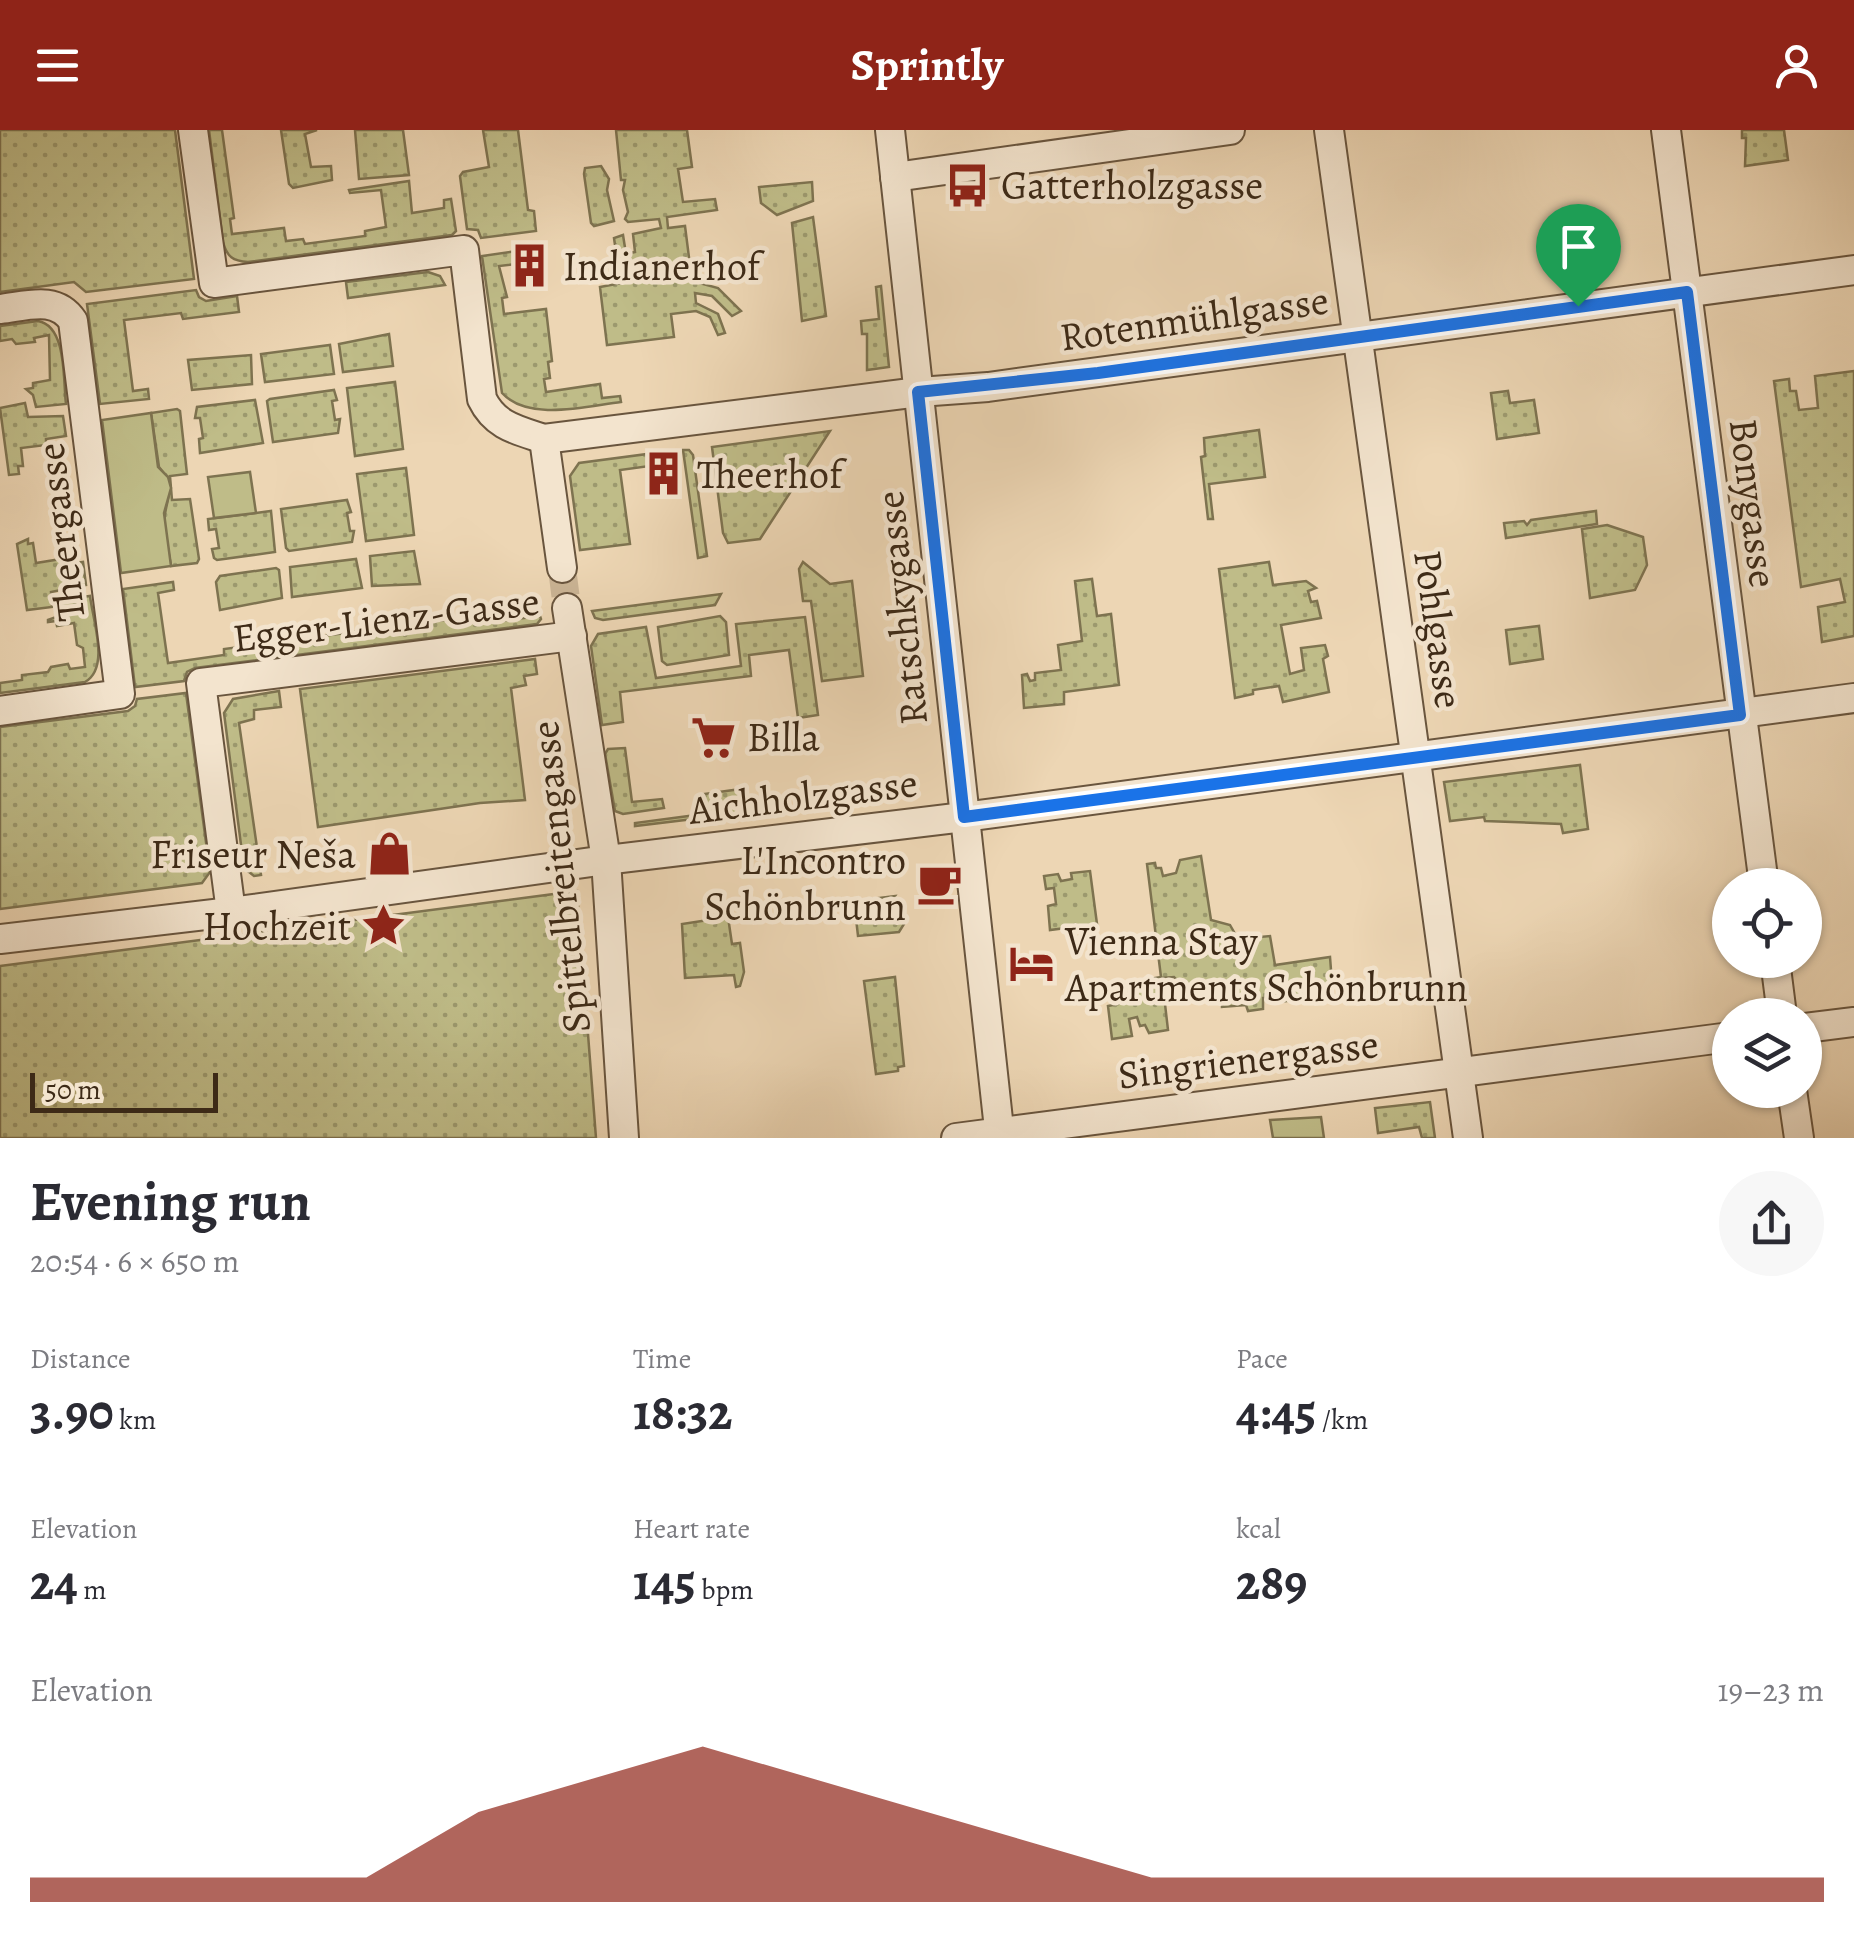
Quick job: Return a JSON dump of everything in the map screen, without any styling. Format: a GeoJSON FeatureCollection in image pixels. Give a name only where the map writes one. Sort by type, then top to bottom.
{"type":"FeatureCollection","features":[{"type":"Feature","properties":{"kind":"street"},"geometry":{"type":"LineString","coordinates":[[193,130],[214,283],[464,250],[482,399],[500,424],[544,439],[562,568]]}},
{"type":"Feature","properties":{"kind":"street","name":"Ratschkygasse"},"geometry":{"type":"LineString","coordinates":[[890,130],[999,1135]]}},
{"type":"Feature","properties":{"kind":"street"},"geometry":{"type":"LineString","coordinates":[[895,178],[1230,130]]}},
{"type":"Feature","properties":{"kind":"street","name":"Pohlgasse"},"geometry":{"type":"LineString","coordinates":[[1329,130],[1468,1138]]}},
{"type":"Feature","properties":{"kind":"street","name":"Bonygasse"},"geometry":{"type":"LineString","coordinates":[[1666,130],[1762,868]]}},
{"type":"Feature","properties":{"kind":"street","name":"Rotenmühlgasse"},"geometry":{"type":"LineString","coordinates":[[544,439],[1027,382],[1854,270]]}},
{"type":"Feature","properties":{"kind":"street","name":"Theergasse"},"geometry":{"type":"LineString","coordinates":[[0,308],[56,305],[65,309],[73,321],[120,694],[0,711]]}},
{"type":"Feature","properties":{"kind":"street","name":"Spittelbreitengasse"},"geometry":{"type":"LineString","coordinates":[[570,622],[606,860],[624,1138]]}},
{"type":"Feature","properties":{"kind":"street","name":"Egger-Lienz-Gasse"},"geometry":{"type":"LineString","coordinates":[[231,912],[201,682],[570,622]]}},
{"type":"Feature","properties":{"kind":"street","name":"Aichholzgasse"},"geometry":{"type":"LineString","coordinates":[[0,940],[1854,698]]}},
{"type":"Feature","properties":{"kind":"street"},"geometry":{"type":"LineString","coordinates":[[1822,1026],[1854,1022]]}},
{"type":"Feature","properties":{"kind":"street","name":"Singrienergasse"},"geometry":{"type":"LineString","coordinates":[[956,1138],[1712,1040]]}},
{"type":"Feature","properties":{"kind":"street"},"geometry":{"type":"LineString","coordinates":[[1795,1108],[1799,1138]]}},
{"type":"Feature","properties":{"kind":"shaded area"},"geometry":{"type":"Polygon","coordinates":[[[0,130],[175,130],[194,279],[86,292],[74,282],[0,292],[0,130]]]}},
{"type":"Feature","properties":{"kind":"shaded area"},"geometry":{"type":"Polygon","coordinates":[[[209,130],[222,130],[234,218],[230,219],[232,234],[284,228],[286,241],[303,239],[305,244],[365,236],[365,231],[386,227],[381,190],[349,190],[409,181],[412,213],[444,208],[444,200],[451,199],[456,231],[452,235],[248,262],[235,259],[223,242],[209,130]]]}},
{"type":"Feature","properties":{"kind":"shaded area"},"geometry":{"type":"Polygon","coordinates":[[[281,130],[317,130],[305,134],[311,167],[331,166],[332,180],[293,188],[289,184],[281,130]]]}},
{"type":"Feature","properties":{"kind":"shaded area"},"geometry":{"type":"Polygon","coordinates":[[[355,130],[403,130],[409,175],[359,179],[355,130]]]}},
{"type":"Feature","properties":{"kind":"shaded area"},"geometry":{"type":"Polygon","coordinates":[[[483,130],[518,130],[528,210],[534,211],[536,231],[481,238],[478,230],[467,229],[460,176],[489,167],[483,130]]]}},
{"type":"Feature","properties":{"kind":"shaded area"},"geometry":{"type":"Polygon","coordinates":[[[616,130],[687,130],[692,167],[678,169],[683,202],[715,199],[717,210],[667,217],[668,228],[685,226],[692,281],[718,288],[741,311],[732,316],[712,296],[695,293],[696,303],[718,314],[725,333],[718,335],[710,317],[696,311],[671,314],[674,337],[607,345],[600,287],[632,281],[630,265],[618,266],[614,238],[623,235],[626,254],[635,252],[633,234],[661,228],[659,219],[625,219],[625,180],[621,180],[616,130]]]}},
{"type":"Feature","properties":{"kind":"shaded area"},"geometry":{"type":"Polygon","coordinates":[[[1742,130],[1784,130],[1788,160],[1745,166],[1746,138],[1742,138],[1742,130]]]}},
{"type":"Feature","properties":{"kind":"shaded area"},"geometry":{"type":"Polygon","coordinates":[[[601,166],[609,179],[607,190],[614,221],[594,226],[584,174],[585,168],[601,166]]]}},
{"type":"Feature","properties":{"kind":"shaded area"},"geometry":{"type":"Polygon","coordinates":[[[812,182],[813,201],[777,215],[761,203],[759,187],[812,182]]]}},
{"type":"Feature","properties":{"kind":"shaded area"},"geometry":{"type":"Polygon","coordinates":[[[813,217],[826,316],[802,321],[792,223],[813,217]]]}},
{"type":"Feature","properties":{"kind":"shaded area"},"geometry":{"type":"Polygon","coordinates":[[[538,248],[540,261],[499,266],[507,297],[502,298],[504,314],[546,309],[552,361],[548,362],[550,378],[544,379],[546,392],[600,384],[602,398],[620,396],[621,402],[543,410],[513,402],[502,393],[482,256],[538,248]]]}},
{"type":"Feature","properties":{"kind":"shaded area"},"geometry":{"type":"Polygon","coordinates":[[[428,272],[440,276],[445,285],[348,298],[346,282],[428,272]]]}},
{"type":"Feature","properties":{"kind":"shaded area"},"geometry":{"type":"Polygon","coordinates":[[[881,286],[889,367],[867,370],[867,334],[862,334],[861,321],[879,319],[876,287],[881,286]]]}},
{"type":"Feature","properties":{"kind":"shaded area"},"geometry":{"type":"Polygon","coordinates":[[[196,290],[206,301],[237,296],[239,312],[183,319],[181,313],[124,320],[133,391],[148,389],[149,399],[100,404],[87,304],[196,290]]]}},
{"type":"Feature","properties":{"kind":"shaded area"},"geometry":{"type":"Polygon","coordinates":[[[38,321],[47,325],[59,343],[66,404],[36,407],[33,395],[26,389],[33,388],[33,383],[50,380],[49,335],[34,338],[35,342],[0,341],[0,326],[38,321]]]}},
{"type":"Feature","properties":{"kind":"shaded area"},"geometry":{"type":"Polygon","coordinates":[[[389,334],[393,366],[343,372],[339,344],[389,334]]]}},
{"type":"Feature","properties":{"kind":"shaded area"},"geometry":{"type":"Polygon","coordinates":[[[330,345],[334,374],[265,382],[261,354],[330,345]]]}},
{"type":"Feature","properties":{"kind":"shaded area"},"geometry":{"type":"Polygon","coordinates":[[[251,355],[252,384],[192,390],[188,360],[251,355]]]}},
{"type":"Feature","properties":{"kind":"shaded area"},"geometry":{"type":"Polygon","coordinates":[[[1854,371],[1854,636],[1822,642],[1818,607],[1845,602],[1840,579],[1801,587],[1774,381],[1789,379],[1799,410],[1818,408],[1815,376],[1854,371]]]}},
{"type":"Feature","properties":{"kind":"shaded area"},"geometry":{"type":"Polygon","coordinates":[[[395,382],[403,449],[355,456],[347,388],[395,382]]]}},
{"type":"Feature","properties":{"kind":"shaded area"},"geometry":{"type":"Polygon","coordinates":[[[334,390],[335,420],[340,419],[338,433],[273,442],[267,401],[334,390]]]}},
{"type":"Feature","properties":{"kind":"shaded area"},"geometry":{"type":"Polygon","coordinates":[[[1508,391],[1510,403],[1534,400],[1539,433],[1497,439],[1491,393],[1508,391]]]}},
{"type":"Feature","properties":{"kind":"shaded area"},"geometry":{"type":"Polygon","coordinates":[[[255,400],[263,443],[200,453],[199,439],[203,438],[200,418],[195,418],[197,407],[255,400]]]}},
{"type":"Feature","properties":{"kind":"shaded area"},"geometry":{"type":"Polygon","coordinates":[[[25,403],[28,417],[63,416],[66,436],[46,439],[46,445],[21,448],[23,466],[18,466],[19,474],[9,475],[0,408],[25,403]]]}},
{"type":"Feature","properties":{"kind":"shaded area"},"geometry":{"type":"Polygon","coordinates":[[[177,409],[187,474],[170,476],[172,500],[190,499],[199,559],[197,563],[171,566],[164,526],[169,485],[159,467],[151,413],[177,409]]]}},
{"type":"Feature","properties":{"kind":"shaded area"},"geometry":{"type":"Polygon","coordinates":[[[151,413],[158,467],[168,477],[171,488],[164,513],[171,566],[121,573],[102,420],[151,413]]]}},
{"type":"Feature","properties":{"kind":"shaded area"},"geometry":{"type":"Polygon","coordinates":[[[1259,430],[1265,477],[1209,484],[1213,519],[1208,519],[1201,457],[1205,456],[1204,438],[1259,430]]]}},
{"type":"Feature","properties":{"kind":"shaded area"},"geometry":{"type":"Polygon","coordinates":[[[830,431],[760,539],[728,543],[723,533],[712,447],[830,431]]]}},
{"type":"Feature","properties":{"kind":"shaded area"},"geometry":{"type":"Polygon","coordinates":[[[683,450],[693,455],[707,556],[698,558],[683,450]]]}},
{"type":"Feature","properties":{"kind":"shaded area"},"geometry":{"type":"Polygon","coordinates":[[[655,453],[657,465],[620,470],[630,544],[580,550],[570,476],[579,463],[655,453]]]}},
{"type":"Feature","properties":{"kind":"shaded area"},"geometry":{"type":"Polygon","coordinates":[[[406,468],[414,535],[366,541],[357,474],[406,468]]]}},
{"type":"Feature","properties":{"kind":"shaded area"},"geometry":{"type":"Polygon","coordinates":[[[250,472],[256,513],[214,518],[208,477],[250,472]]]}},
{"type":"Feature","properties":{"kind":"shaded area"},"geometry":{"type":"Polygon","coordinates":[[[347,500],[350,531],[354,531],[352,542],[289,551],[286,548],[281,509],[347,500]]]}},
{"type":"Feature","properties":{"kind":"shaded area"},"geometry":{"type":"Polygon","coordinates":[[[271,511],[275,552],[214,558],[212,549],[219,548],[216,529],[209,530],[208,519],[271,511]]]}},
{"type":"Feature","properties":{"kind":"shaded area"},"geometry":{"type":"Polygon","coordinates":[[[1596,511],[1597,524],[1506,538],[1504,523],[1524,521],[1527,525],[1531,520],[1596,511]]]}},
{"type":"Feature","properties":{"kind":"shaded area"},"geometry":{"type":"Polygon","coordinates":[[[1607,525],[1643,537],[1647,565],[1635,590],[1590,598],[1582,529],[1607,525]]]}},
{"type":"Feature","properties":{"kind":"shaded area"},"geometry":{"type":"Polygon","coordinates":[[[28,539],[28,544],[33,543],[36,563],[61,559],[62,565],[83,562],[86,585],[51,592],[52,607],[27,610],[17,544],[28,539]]]}},
{"type":"Feature","properties":{"kind":"shaded area"},"geometry":{"type":"Polygon","coordinates":[[[414,551],[420,584],[372,586],[370,556],[414,551]]]}},
{"type":"Feature","properties":{"kind":"shaded area"},"geometry":{"type":"Polygon","coordinates":[[[356,559],[362,588],[292,597],[290,567],[356,559]]]}},
{"type":"Feature","properties":{"kind":"shaded area"},"geometry":{"type":"Polygon","coordinates":[[[803,562],[830,584],[852,581],[863,676],[822,681],[811,601],[803,601],[799,569],[803,562]]]}},
{"type":"Feature","properties":{"kind":"shaded area"},"geometry":{"type":"Polygon","coordinates":[[[1269,562],[1273,585],[1306,581],[1316,588],[1308,591],[1311,602],[1317,601],[1321,618],[1281,625],[1290,674],[1304,670],[1301,648],[1325,645],[1328,656],[1323,659],[1329,692],[1283,702],[1279,686],[1235,698],[1219,569],[1269,562]]]}},
{"type":"Feature","properties":{"kind":"shaded area"},"geometry":{"type":"Polygon","coordinates":[[[276,568],[282,598],[220,610],[216,582],[220,576],[276,568]]]}},
{"type":"Feature","properties":{"kind":"shaded area"},"geometry":{"type":"Polygon","coordinates":[[[1092,579],[1097,616],[1111,614],[1119,685],[1064,692],[1064,704],[1024,708],[1022,675],[1027,674],[1030,681],[1035,680],[1035,673],[1061,670],[1058,645],[1082,641],[1075,581],[1092,579]]]}},
{"type":"Feature","properties":{"kind":"shaded area"},"geometry":{"type":"Polygon","coordinates":[[[173,582],[174,590],[158,593],[168,663],[224,655],[224,649],[483,615],[485,623],[540,616],[541,619],[537,624],[195,668],[187,672],[184,681],[135,687],[123,589],[173,582]]]}},
{"type":"Feature","properties":{"kind":"shaded area"},"geometry":{"type":"Polygon","coordinates":[[[721,594],[715,605],[603,620],[595,618],[592,611],[721,594]]]}},
{"type":"Feature","properties":{"kind":"shaded area"},"geometry":{"type":"Polygon","coordinates":[[[90,596],[98,643],[93,675],[85,682],[0,693],[0,683],[22,680],[22,675],[48,672],[51,667],[68,664],[70,669],[85,667],[74,623],[57,626],[56,621],[48,620],[62,615],[61,600],[90,596]]]}},
{"type":"Feature","properties":{"kind":"shaded area"},"geometry":{"type":"Polygon","coordinates":[[[720,616],[726,622],[729,655],[667,665],[662,661],[658,627],[720,616]]]}},
{"type":"Feature","properties":{"kind":"shaded area"},"geometry":{"type":"Polygon","coordinates":[[[805,617],[818,715],[798,718],[789,650],[749,655],[751,676],[620,692],[623,722],[602,725],[591,646],[598,634],[646,627],[656,678],[741,666],[736,624],[805,617]]]}},
{"type":"Feature","properties":{"kind":"shaded area"},"geometry":{"type":"Polygon","coordinates":[[[1539,626],[1543,659],[1510,664],[1506,630],[1539,626]]]}},
{"type":"Feature","properties":{"kind":"shaded area"},"geometry":{"type":"Polygon","coordinates":[[[535,659],[537,674],[524,676],[526,685],[511,688],[525,800],[318,827],[300,689],[535,659]]]}},
{"type":"Feature","properties":{"kind":"shaded area"},"geometry":{"type":"Polygon","coordinates":[[[279,691],[281,707],[254,710],[254,719],[239,723],[261,875],[254,876],[244,868],[224,713],[233,699],[279,691]]]}},
{"type":"Feature","properties":{"kind":"shaded area"},"geometry":{"type":"Polygon","coordinates":[[[186,693],[210,872],[202,883],[0,909],[0,727],[128,711],[137,699],[186,693]]]}},
{"type":"Feature","properties":{"kind":"shaded area"},"geometry":{"type":"Polygon","coordinates":[[[625,748],[632,802],[662,799],[664,808],[623,814],[615,811],[605,754],[608,749],[625,748]]]}},
{"type":"Feature","properties":{"kind":"shaded area"},"geometry":{"type":"Polygon","coordinates":[[[1580,765],[1588,829],[1563,833],[1561,824],[1485,821],[1484,817],[1450,821],[1444,782],[1580,765]]]}},
{"type":"Feature","properties":{"kind":"shaded area"},"geometry":{"type":"Polygon","coordinates":[[[741,789],[744,813],[635,826],[696,815],[703,809],[704,794],[741,789]]]}},
{"type":"Feature","properties":{"kind":"shaded area"},"geometry":{"type":"Polygon","coordinates":[[[1201,856],[1211,920],[1230,925],[1238,939],[1270,936],[1275,965],[1330,957],[1333,996],[1279,1002],[1278,997],[1263,998],[1263,1009],[1248,1011],[1246,1005],[1222,1007],[1232,1003],[1230,990],[1220,990],[1219,986],[1201,988],[1202,1000],[1182,1001],[1180,983],[1174,977],[1162,978],[1168,1030],[1149,1033],[1137,1017],[1129,1019],[1132,1036],[1112,1039],[1108,1006],[1118,1004],[1115,985],[1161,977],[1147,864],[1155,863],[1163,876],[1176,873],[1180,860],[1201,856]]]}},
{"type":"Feature","properties":{"kind":"shaded area"},"geometry":{"type":"Polygon","coordinates":[[[1090,871],[1097,924],[1050,930],[1048,906],[1056,904],[1054,888],[1046,889],[1044,876],[1058,874],[1061,881],[1072,879],[1071,873],[1090,871]]]}},
{"type":"Feature","properties":{"kind":"shaded area"},"geometry":{"type":"Polygon","coordinates":[[[577,891],[596,1138],[0,1138],[0,966],[577,891]]]}},
{"type":"Feature","properties":{"kind":"shaded area"},"geometry":{"type":"Polygon","coordinates":[[[895,896],[891,902],[896,906],[901,901],[904,924],[899,932],[858,936],[854,901],[895,896]]]}},
{"type":"Feature","properties":{"kind":"shaded area"},"geometry":{"type":"Polygon","coordinates":[[[728,917],[732,944],[740,943],[744,972],[740,986],[736,987],[734,975],[685,978],[682,924],[728,917]]]}},
{"type":"Feature","properties":{"kind":"shaded area"},"geometry":{"type":"Polygon","coordinates":[[[895,977],[904,1066],[898,1067],[898,1071],[876,1074],[864,981],[895,977]]]}},
{"type":"Feature","properties":{"kind":"shaded area"},"geometry":{"type":"Polygon","coordinates":[[[1430,1102],[1435,1138],[1422,1138],[1419,1127],[1378,1133],[1375,1108],[1430,1102]]]}},
{"type":"Feature","properties":{"kind":"shaded area"},"geometry":{"type":"Polygon","coordinates":[[[1321,1117],[1324,1138],[1273,1138],[1270,1120],[1321,1117]]]}},
{"type":"Feature","properties":{"kind":"tunnel"},"geometry":{"type":"LineString","coordinates":[[562,568],[567,608]]}},
{"type":"Feature","properties":{"kind":"place","name":"Gatterholzgasse"},"geometry":{"type":"Point","coordinates":[968,185]}},
{"type":"Feature","properties":{"kind":"place","name":"Indianerhof"},"geometry":{"type":"Point","coordinates":[530,266]}},
{"type":"Feature","properties":{"kind":"place","name":"Theerhof"},"geometry":{"type":"Point","coordinates":[664,474]}},
{"type":"Feature","properties":{"kind":"place","name":"Billa"},"geometry":{"type":"Point","coordinates":[714,737]}},
{"type":"Feature","properties":{"kind":"place","name":"Friseur Neša"},"geometry":{"type":"Point","coordinates":[389,854]}},
{"type":"Feature","properties":{"kind":"place","name":"L'Incontro Schönbrunn"},"geometry":{"type":"Point","coordinates":[939,883]}},
{"type":"Feature","properties":{"kind":"place","name":"Hochzeit"},"geometry":{"type":"Point","coordinates":[384,926]}},
{"type":"Feature","properties":{"kind":"place","name":"Vienna Stay Apartments Schönbrunn"},"geometry":{"type":"Point","coordinates":[1032,964]}},
{"type":"Feature","properties":{"kind":"route"},"geometry":{"type":"LineString","coordinates":[[1687,292],[1740,715],[964,817],[918,392],[1098,373],[1578,306],[1687,292]]}}]}
